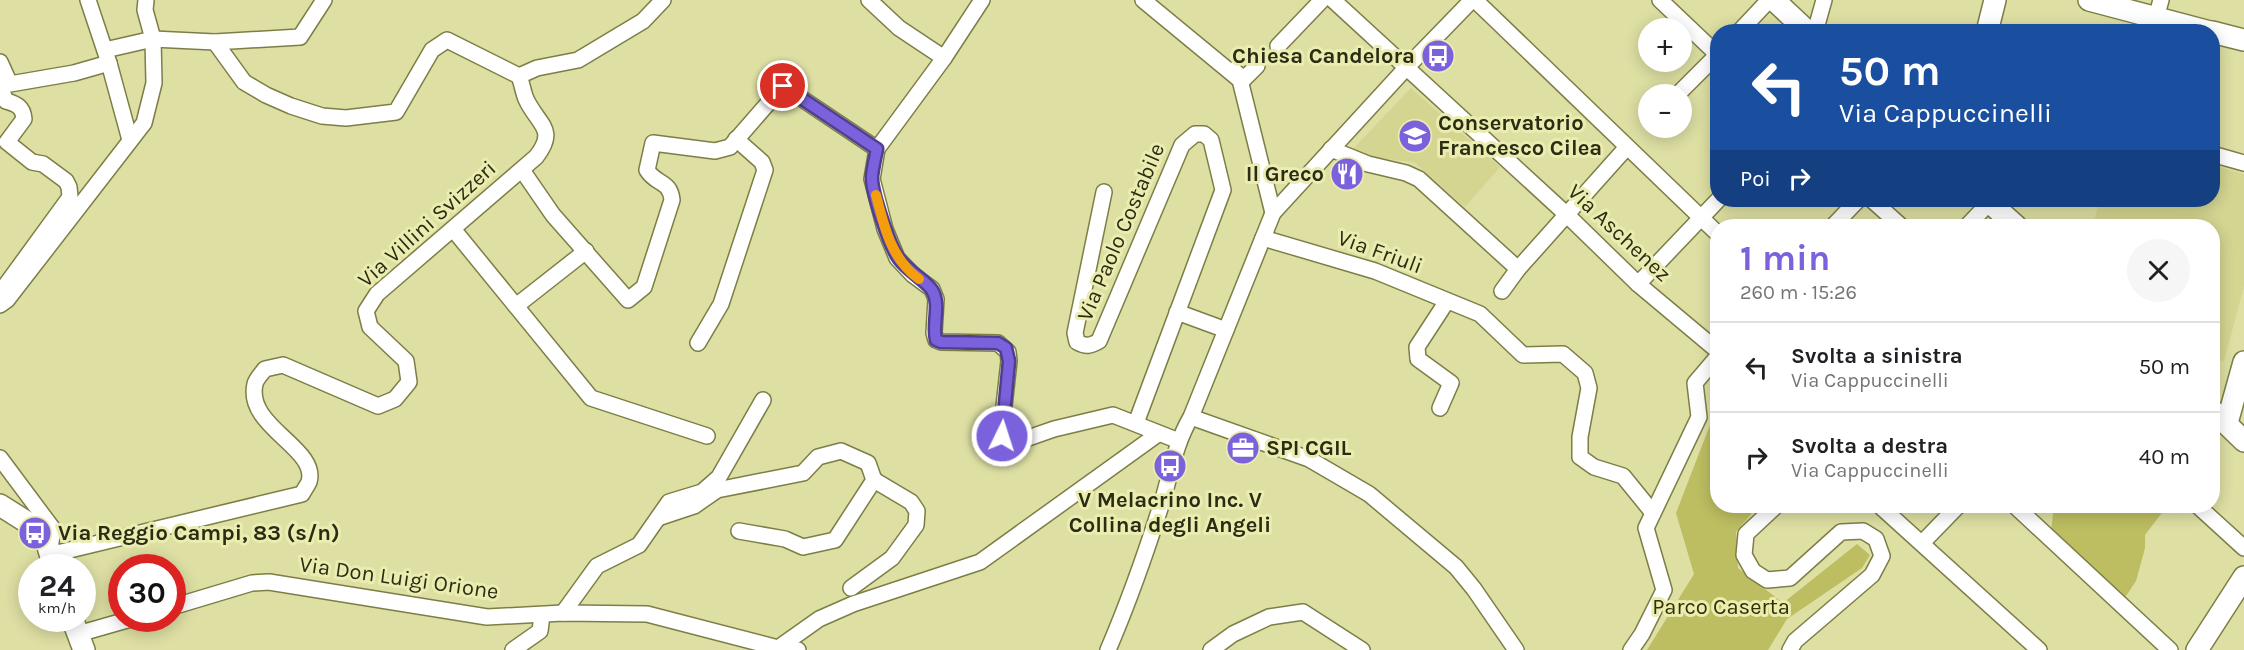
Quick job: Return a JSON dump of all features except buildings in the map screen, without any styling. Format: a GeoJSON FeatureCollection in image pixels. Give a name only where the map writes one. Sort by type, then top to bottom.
{"type":"FeatureCollection","features":[{"type":"Feature","properties":{"kind":"street"},"geometry":{"type":"LineString","coordinates":[[88,0],[107,56],[130,140]]}},
{"type":"Feature","properties":{"kind":"street"},"geometry":{"type":"LineString","coordinates":[[0,305],[7,300],[144,123],[154,83],[153,39],[145,10],[146,0]]}},
{"type":"Feature","properties":{"kind":"street"},"geometry":{"type":"LineString","coordinates":[[0,62],[10,84],[74,73],[107,56],[153,39],[215,42],[300,37],[324,0]]}},
{"type":"Feature","properties":{"kind":"street"},"geometry":{"type":"LineString","coordinates":[[215,42],[244,82],[266,95],[322,116],[345,118],[396,112],[432,50],[447,40],[519,76],[537,68],[578,60],[643,21],[663,0]]}},
{"type":"Feature","properties":{"kind":"street"},"geometry":{"type":"LineString","coordinates":[[869,0],[899,28],[944,58]]}},
{"type":"Feature","properties":{"kind":"street"},"geometry":{"type":"LineString","coordinates":[[982,0],[944,58],[877,149],[872,178],[885,229],[897,258],[932,289],[936,299],[934,333],[936,340],[998,343],[1006,348],[1009,361],[1001,434],[1005,442],[1014,443],[1054,429],[1113,415],[1179,441]]}},
{"type":"Feature","properties":{"kind":"street"},"geometry":{"type":"LineString","coordinates":[[1143,0],[1240,80],[1273,213]]}},
{"type":"Feature","properties":{"kind":"street"},"geometry":{"type":"LineString","coordinates":[[1278,46],[1322,0]]}},
{"type":"Feature","properties":{"kind":"street","name":"Via Aschenez"},"geometry":{"type":"LineString","coordinates":[[1333,0],[1566,214],[1638,284],[1710,344]]}},
{"type":"Feature","properties":{"kind":"street"},"geometry":{"type":"LineString","coordinates":[[1108,650],[1162,499],[1179,441],[1191,417],[1273,213],[1406,68],[1473,0],[1710,227]]}},
{"type":"Feature","properties":{"kind":"street"},"geometry":{"type":"LineString","coordinates":[[1660,0],[1710,47]]}},
{"type":"Feature","properties":{"kind":"street"},"geometry":{"type":"LineString","coordinates":[[1746,24],[1769,0]]}},
{"type":"Feature","properties":{"kind":"street"},"geometry":{"type":"LineString","coordinates":[[1774,0],[1800,24]]}},
{"type":"Feature","properties":{"kind":"street"},"geometry":{"type":"LineString","coordinates":[[1817,24],[1824,0]]}},
{"type":"Feature","properties":{"kind":"street"},"geometry":{"type":"LineString","coordinates":[[1989,24],[1995,0]]}},
{"type":"Feature","properties":{"kind":"street"},"geometry":{"type":"LineString","coordinates":[[2089,0],[2184,24]]}},
{"type":"Feature","properties":{"kind":"street"},"geometry":{"type":"LineString","coordinates":[[1158,3],[1244,79],[1257,66]]}},
{"type":"Feature","properties":{"kind":"street"},"geometry":{"type":"LineString","coordinates":[[2220,34],[2244,40]]}},
{"type":"Feature","properties":{"kind":"street"},"geometry":{"type":"LineString","coordinates":[[1688,84],[1710,61]]}},
{"type":"Feature","properties":{"kind":"street","name":"Via Villini Svizzeri"},"geometry":{"type":"LineString","coordinates":[[77,554],[302,494],[309,483],[310,474],[297,450],[267,422],[255,404],[255,382],[265,369],[283,365],[378,406],[395,399],[409,382],[406,361],[370,327],[366,311],[377,294],[522,170],[546,145],[547,132],[526,99],[519,76]]}},
{"type":"Feature","properties":{"kind":"street"},"geometry":{"type":"LineString","coordinates":[[522,170],[554,215],[628,300],[644,287],[672,200],[671,191],[666,185],[652,178],[647,170],[653,143],[715,151],[730,147],[783,86],[877,149]]}},
{"type":"Feature","properties":{"kind":"street"},"geometry":{"type":"LineString","coordinates":[[0,87],[6,100],[17,104],[23,111],[24,119],[7,142],[32,162],[43,164],[66,181],[70,197],[0,292]]}},
{"type":"Feature","properties":{"kind":"street","name":"Via Paolo Costabile"},"geometry":{"type":"LineString","coordinates":[[1104,192],[1075,333],[1077,342],[1090,346],[1099,341],[1182,145],[1195,134],[1204,134],[1212,140],[1223,190],[1136,423]]}},
{"type":"Feature","properties":{"kind":"street"},"geometry":{"type":"LineString","coordinates":[[698,343],[721,304],[765,170],[762,162],[736,139]]}},
{"type":"Feature","properties":{"kind":"street"},"geometry":{"type":"LineString","coordinates":[[1502,291],[1518,269],[1627,147]]}},
{"type":"Feature","properties":{"kind":"street"},"geometry":{"type":"LineString","coordinates":[[1331,149],[1368,164],[1406,173],[1419,179],[1518,269]]}},
{"type":"Feature","properties":{"kind":"street"},"geometry":{"type":"LineString","coordinates":[[2220,156],[2244,163]]}},
{"type":"Feature","properties":{"kind":"street"},"geometry":{"type":"LineString","coordinates":[[1638,284],[1711,207]]}},
{"type":"Feature","properties":{"kind":"street"},"geometry":{"type":"LineString","coordinates":[[1840,219],[1851,207]]}},
{"type":"Feature","properties":{"kind":"street"},"geometry":{"type":"LineString","coordinates":[[1880,207],[1893,219]]}},
{"type":"Feature","properties":{"kind":"street"},"geometry":{"type":"LineString","coordinates":[[1973,219],[1984,207]]}},
{"type":"Feature","properties":{"kind":"street"},"geometry":{"type":"LineString","coordinates":[[1995,207],[2008,219]]}},
{"type":"Feature","properties":{"kind":"street"},"geometry":{"type":"LineString","coordinates":[[453,229],[591,398],[707,436]]}},
{"type":"Feature","properties":{"kind":"street","name":"Via Friuli"},"geometry":{"type":"LineString","coordinates":[[1263,238],[1375,271],[1480,314],[1523,355],[1563,354],[1585,373],[1589,388],[1580,437],[1580,457],[1594,467],[1623,476],[1653,513]]}},
{"type":"Feature","properties":{"kind":"street"},"geometry":{"type":"LineString","coordinates":[[516,306],[586,251]]}},
{"type":"Feature","properties":{"kind":"street"},"geometry":{"type":"LineString","coordinates":[[1440,408],[1451,382],[1418,359],[1417,347],[1447,302]]}},
{"type":"Feature","properties":{"kind":"street"},"geometry":{"type":"LineString","coordinates":[[1177,312],[1226,330]]}},
{"type":"Feature","properties":{"kind":"street"},"geometry":{"type":"LineString","coordinates":[[2244,362],[2229,414],[2244,441]]}},
{"type":"Feature","properties":{"kind":"street"},"geometry":{"type":"LineString","coordinates":[[1631,650],[1642,634],[1664,590],[1646,528],[1699,417],[1695,383],[1710,365]]}},
{"type":"Feature","properties":{"kind":"street"},"geometry":{"type":"LineString","coordinates":[[563,613],[597,566],[639,545],[669,502],[702,492],[719,477],[763,400]]}},
{"type":"Feature","properties":{"kind":"street"},"geometry":{"type":"LineString","coordinates":[[1191,417],[1309,459],[1369,494],[1456,567],[1516,650]]}},
{"type":"Feature","properties":{"kind":"street"},"geometry":{"type":"LineString","coordinates":[[778,648],[819,619],[853,604],[980,562],[1158,434]]}},
{"type":"Feature","properties":{"kind":"street"},"geometry":{"type":"LineString","coordinates":[[658,518],[694,507],[717,490],[803,473],[818,457],[842,451],[868,463],[874,480],[911,502],[917,511],[916,525],[892,558],[851,588]]}},
{"type":"Feature","properties":{"kind":"street"},"geometry":{"type":"LineString","coordinates":[[0,458],[53,529],[51,554]]}},
{"type":"Feature","properties":{"kind":"street"},"geometry":{"type":"LineString","coordinates":[[739,531],[785,538],[803,547],[835,540],[874,480]]}},
{"type":"Feature","properties":{"kind":"street"},"geometry":{"type":"LineString","coordinates":[[0,505],[44,533],[49,554]]}},
{"type":"Feature","properties":{"kind":"street"},"geometry":{"type":"LineString","coordinates":[[1768,513],[1746,534],[1744,555],[1753,571],[1767,580],[1790,578],[1841,532],[1863,531],[1875,538],[1882,556],[1872,575],[1795,641],[1790,650]]}},
{"type":"Feature","properties":{"kind":"street"},"geometry":{"type":"LineString","coordinates":[[1888,513],[2039,650]]}},
{"type":"Feature","properties":{"kind":"street"},"geometry":{"type":"LineString","coordinates":[[1922,543],[1951,513]]}},
{"type":"Feature","properties":{"kind":"street"},"geometry":{"type":"LineString","coordinates":[[2023,513],[2170,650]]}},
{"type":"Feature","properties":{"kind":"street"},"geometry":{"type":"LineString","coordinates":[[2206,513],[2244,548]]}},
{"type":"Feature","properties":{"kind":"street"},"geometry":{"type":"LineString","coordinates":[[2197,650],[2244,577]]}},
{"type":"Feature","properties":{"kind":"street","name":"Via Don Luigi Orione"},"geometry":{"type":"LineString","coordinates":[[186,603],[252,584],[269,582],[487,617],[563,613],[647,614],[778,648],[798,650]]}},
{"type":"Feature","properties":{"kind":"street"},"geometry":{"type":"LineString","coordinates":[[1211,650],[1233,634],[1269,617],[1303,612],[1362,650]]}},
{"type":"Feature","properties":{"kind":"street"},"geometry":{"type":"LineString","coordinates":[[513,650],[540,631],[542,615]]}},
{"type":"Feature","properties":{"kind":"street"},"geometry":{"type":"LineString","coordinates":[[78,634],[108,625]]}},
{"type":"Feature","properties":{"kind":"shaded area","name":"Conservatorio Francesco Cilea"},"geometry":{"type":"Polygon","coordinates":[[[1411,88],[1500,167],[1465,207],[1414,162],[1370,157],[1352,150],[1411,88]]]}},
{"type":"Feature","properties":{"kind":"shaded area"},"geometry":{"type":"Polygon","coordinates":[[[2220,167],[2244,174],[2244,286],[2224,361],[2220,360],[2220,219],[2094,219],[2098,207],[2220,207],[2220,167]]]}},
{"type":"Feature","properties":{"kind":"green space","name":"Parco Caserta"},"geometry":{"type":"Polygon","coordinates":[[[1710,425],[1710,513],[1752,513],[1736,532],[1738,568],[1783,603],[1857,544],[1870,555],[1862,568],[1787,619],[1768,650],[1647,650],[1694,574],[1676,513],[1710,425]]]}},
{"type":"Feature","properties":{"kind":"green space"},"geometry":{"type":"Polygon","coordinates":[[[2053,513],[2162,513],[2145,535],[2145,548],[2136,581],[2124,599],[2051,531],[2053,513]]]}},
{"type":"Feature","properties":{"kind":"slow traffic"},"geometry":{"type":"LineString","coordinates":[[876,195],[885,229],[897,258],[919,279]]}},
{"type":"Feature","properties":{"kind":"place","name":"Chiesa Candelora"},"geometry":{"type":"Point","coordinates":[1438,56]}},
{"type":"Feature","properties":{"kind":"place","name":"Conservatorio Francesco Cilea"},"geometry":{"type":"Point","coordinates":[1415,136]}},
{"type":"Feature","properties":{"kind":"place","name":"Il Greco"},"geometry":{"type":"Point","coordinates":[1347,174]}},
{"type":"Feature","properties":{"kind":"place","name":"SPI CGIL"},"geometry":{"type":"Point","coordinates":[1243,448]}},
{"type":"Feature","properties":{"kind":"place","name":"V Melacrino Inc. V Collina degli Angeli"},"geometry":{"type":"Point","coordinates":[1170,466]}},
{"type":"Feature","properties":{"kind":"place","name":"Via Reggio Campi, 83 (s/n)"},"geometry":{"type":"Point","coordinates":[35,533]}},
{"type":"Feature","properties":{"kind":"route"},"geometry":{"type":"LineString","coordinates":[[783,86],[877,149],[872,178],[885,229],[897,258],[932,289],[936,299],[934,333],[936,340],[998,343],[1006,348],[1010,356],[1002,436]]}}]}
